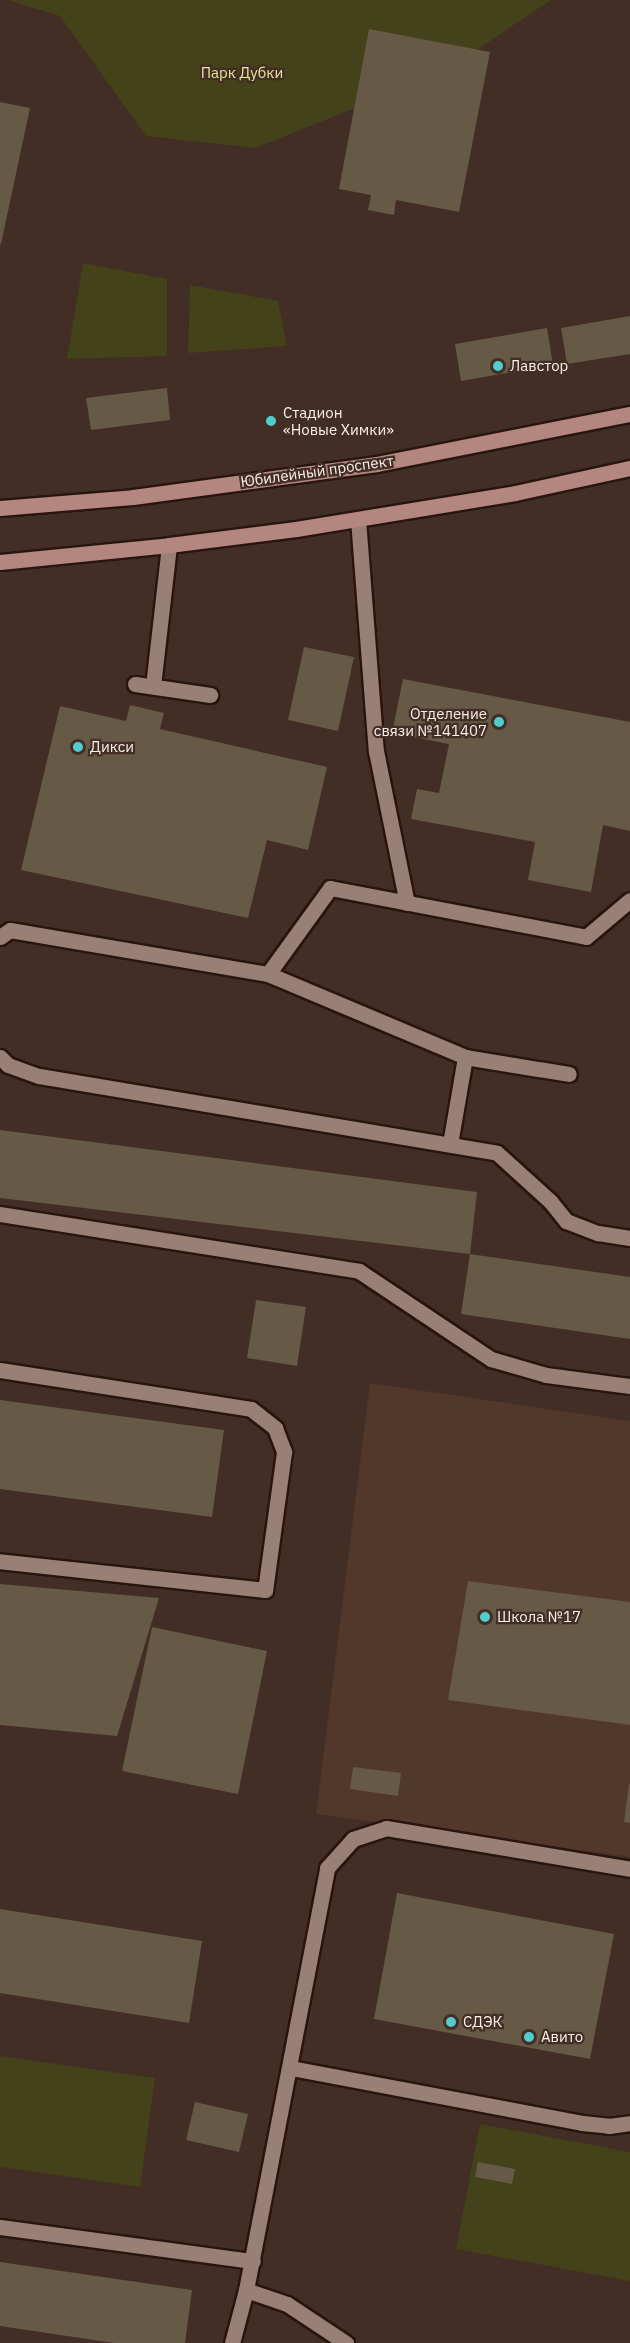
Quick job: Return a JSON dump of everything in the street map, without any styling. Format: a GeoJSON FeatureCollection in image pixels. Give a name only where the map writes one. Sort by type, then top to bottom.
{"type":"FeatureCollection","features":[{"type":"Feature","properties":{"kind":"main road","name":"Юбилейный проспект"},"geometry":{"type":"LineString","coordinates":[[0,508],[133,497],[377,464],[630,414]]}},
{"type":"Feature","properties":{"kind":"main road"},"geometry":{"type":"LineString","coordinates":[[0,562],[169,545],[358,519],[515,493],[630,468]]}},
{"type":"Feature","properties":{"kind":"lane"},"geometry":{"type":"LineString","coordinates":[[358,519],[376,751],[407,903]]}},
{"type":"Feature","properties":{"kind":"lane"},"geometry":{"type":"LineString","coordinates":[[153,686],[169,545]]}},
{"type":"Feature","properties":{"kind":"lane"},"geometry":{"type":"LineString","coordinates":[[135,684],[210,695]]}},
{"type":"Feature","properties":{"kind":"lane"},"geometry":{"type":"LineString","coordinates":[[268,974],[330,888],[586,937],[630,900]]}},
{"type":"Feature","properties":{"kind":"lane"},"geometry":{"type":"LineString","coordinates":[[0,937],[10,930],[268,974],[465,1057],[569,1074]]}},
{"type":"Feature","properties":{"kind":"lane"},"geometry":{"type":"LineString","coordinates":[[0,1057],[8,1065],[39,1076],[497,1153],[550,1201],[566,1221],[598,1233],[630,1238]]}},
{"type":"Feature","properties":{"kind":"lane"},"geometry":{"type":"LineString","coordinates":[[450,1144],[465,1057]]}},
{"type":"Feature","properties":{"kind":"lane"},"geometry":{"type":"LineString","coordinates":[[0,1214],[359,1271],[491,1359],[546,1375],[630,1386]]}},
{"type":"Feature","properties":{"kind":"lane"},"geometry":{"type":"LineString","coordinates":[[0,1370],[251,1409],[275,1428],[284,1452],[265,1590],[0,1561]]}},
{"type":"Feature","properties":{"kind":"lane"},"geometry":{"type":"LineString","coordinates":[[232,2343],[246,2290],[291,2068],[327,1868],[353,1839],[386,1828],[630,1869]]}},
{"type":"Feature","properties":{"kind":"lane"},"geometry":{"type":"LineString","coordinates":[[291,2068],[582,2123],[609,2126],[630,2123]]}},
{"type":"Feature","properties":{"kind":"lane"},"geometry":{"type":"LineString","coordinates":[[0,2227],[252,2261]]}},
{"type":"Feature","properties":{"kind":"lane"},"geometry":{"type":"LineString","coordinates":[[246,2290],[288,2304],[346,2343]]}},
{"type":"Feature","properties":{"kind":"shaded area","name":"Школа №17"},"geometry":{"type":"Polygon","coordinates":[[[370,1383],[630,1421],[630,1857],[316,1814],[370,1383]]]}},
{"type":"Feature","properties":{"kind":"green space","name":"Парк Дубки"},"geometry":{"type":"Polygon","coordinates":[[[8,0],[551,0],[442,73],[255,148],[146,136],[60,16],[8,0]]]}},
{"type":"Feature","properties":{"kind":"green space"},"geometry":{"type":"Polygon","coordinates":[[[83,263],[167,279],[167,356],[67,359],[83,263]]]}},
{"type":"Feature","properties":{"kind":"green space"},"geometry":{"type":"Polygon","coordinates":[[[190,285],[278,301],[287,346],[188,353],[190,285]]]}},
{"type":"Feature","properties":{"kind":"green space"},"geometry":{"type":"Polygon","coordinates":[[[0,2056],[155,2078],[140,2187],[0,2167],[0,2056]]]}},
{"type":"Feature","properties":{"kind":"green space"},"geometry":{"type":"Polygon","coordinates":[[[480,2124],[630,2152],[630,2281],[456,2249],[480,2124]]]}},
{"type":"Feature","properties":{"kind":"building"},"geometry":{"type":"Polygon","coordinates":[[[369,29],[490,52],[459,212],[396,200],[394,215],[368,210],[371,195],[339,189],[369,29]]]}},
{"type":"Feature","properties":{"kind":"building"},"geometry":{"type":"Polygon","coordinates":[[[0,102],[30,108],[1,244],[0,244],[0,102]]]}},
{"type":"Feature","properties":{"kind":"building"},"geometry":{"type":"Polygon","coordinates":[[[630,316],[630,354],[567,364],[561,328],[630,316]]]}},
{"type":"Feature","properties":{"kind":"building"},"geometry":{"type":"Polygon","coordinates":[[[547,328],[553,365],[461,381],[455,344],[547,328]]]}},
{"type":"Feature","properties":{"kind":"building"},"geometry":{"type":"Polygon","coordinates":[[[167,388],[170,420],[91,430],[86,398],[167,388]]]}},
{"type":"Feature","properties":{"kind":"building"},"geometry":{"type":"Polygon","coordinates":[[[304,647],[354,657],[338,731],[288,720],[304,647]]]}},
{"type":"Feature","properties":{"kind":"building"},"geometry":{"type":"Polygon","coordinates":[[[403,679],[630,722],[630,831],[603,825],[591,892],[528,880],[535,842],[411,819],[417,789],[439,793],[449,744],[392,733],[403,679]]]}},
{"type":"Feature","properties":{"kind":"building"},"geometry":{"type":"Polygon","coordinates":[[[130,705],[164,713],[160,729],[327,767],[308,850],[267,840],[248,918],[21,870],[60,706],[126,721],[130,705]]]}},
{"type":"Feature","properties":{"kind":"building"},"geometry":{"type":"Polygon","coordinates":[[[0,1130],[477,1192],[470,1254],[0,1198],[0,1130]]]}},
{"type":"Feature","properties":{"kind":"building"},"geometry":{"type":"Polygon","coordinates":[[[470,1254],[630,1277],[630,1339],[461,1314],[470,1254]]]}},
{"type":"Feature","properties":{"kind":"building"},"geometry":{"type":"Polygon","coordinates":[[[256,1300],[306,1307],[297,1366],[247,1358],[256,1300]]]}},
{"type":"Feature","properties":{"kind":"building"},"geometry":{"type":"Polygon","coordinates":[[[0,1400],[224,1430],[212,1517],[0,1489],[0,1400]]]}},
{"type":"Feature","properties":{"kind":"building"},"geometry":{"type":"Polygon","coordinates":[[[468,1581],[630,1602],[630,1725],[448,1700],[468,1581]]]}},
{"type":"Feature","properties":{"kind":"building"},"geometry":{"type":"Polygon","coordinates":[[[0,1584],[159,1598],[117,1736],[0,1725],[0,1584]]]}},
{"type":"Feature","properties":{"kind":"building"},"geometry":{"type":"Polygon","coordinates":[[[152,1627],[267,1651],[238,1794],[122,1771],[152,1627]]]}},
{"type":"Feature","properties":{"kind":"building"},"geometry":{"type":"Polygon","coordinates":[[[353,1767],[401,1773],[398,1796],[350,1789],[353,1767]]]}},
{"type":"Feature","properties":{"kind":"building"},"geometry":{"type":"Polygon","coordinates":[[[630,1784],[630,1823],[624,1822],[630,1784]]]}},
{"type":"Feature","properties":{"kind":"building"},"geometry":{"type":"Polygon","coordinates":[[[397,1893],[614,1934],[590,2059],[374,2019],[397,1893]]]}},
{"type":"Feature","properties":{"kind":"building"},"geometry":{"type":"Polygon","coordinates":[[[0,1909],[202,1941],[189,2023],[0,1993],[0,1909]]]}},
{"type":"Feature","properties":{"kind":"building"},"geometry":{"type":"Polygon","coordinates":[[[195,2102],[248,2114],[239,2152],[186,2140],[195,2102]]]}},
{"type":"Feature","properties":{"kind":"building"},"geometry":{"type":"Polygon","coordinates":[[[478,2162],[515,2169],[512,2184],[475,2177],[478,2162]]]}},
{"type":"Feature","properties":{"kind":"building"},"geometry":{"type":"Polygon","coordinates":[[[0,2262],[192,2290],[185,2343],[114,2343],[0,2326],[0,2262]]]}},
{"type":"Feature","properties":{"kind":"place","name":"Лавстор"},"geometry":{"type":"Point","coordinates":[498,366]}},
{"type":"Feature","properties":{"kind":"place","name":"Стадион «Новые Химки»"},"geometry":{"type":"Point","coordinates":[271,421]}},
{"type":"Feature","properties":{"kind":"place","name":"Отделение связи №141407"},"geometry":{"type":"Point","coordinates":[499,722]}},
{"type":"Feature","properties":{"kind":"place","name":"Дикси"},"geometry":{"type":"Point","coordinates":[78,747]}},
{"type":"Feature","properties":{"kind":"place","name":"Школа №17"},"geometry":{"type":"Point","coordinates":[485,1617]}},
{"type":"Feature","properties":{"kind":"place","name":"СДЭК"},"geometry":{"type":"Point","coordinates":[451,2022]}},
{"type":"Feature","properties":{"kind":"place","name":"Авито"},"geometry":{"type":"Point","coordinates":[529,2037]}}]}
